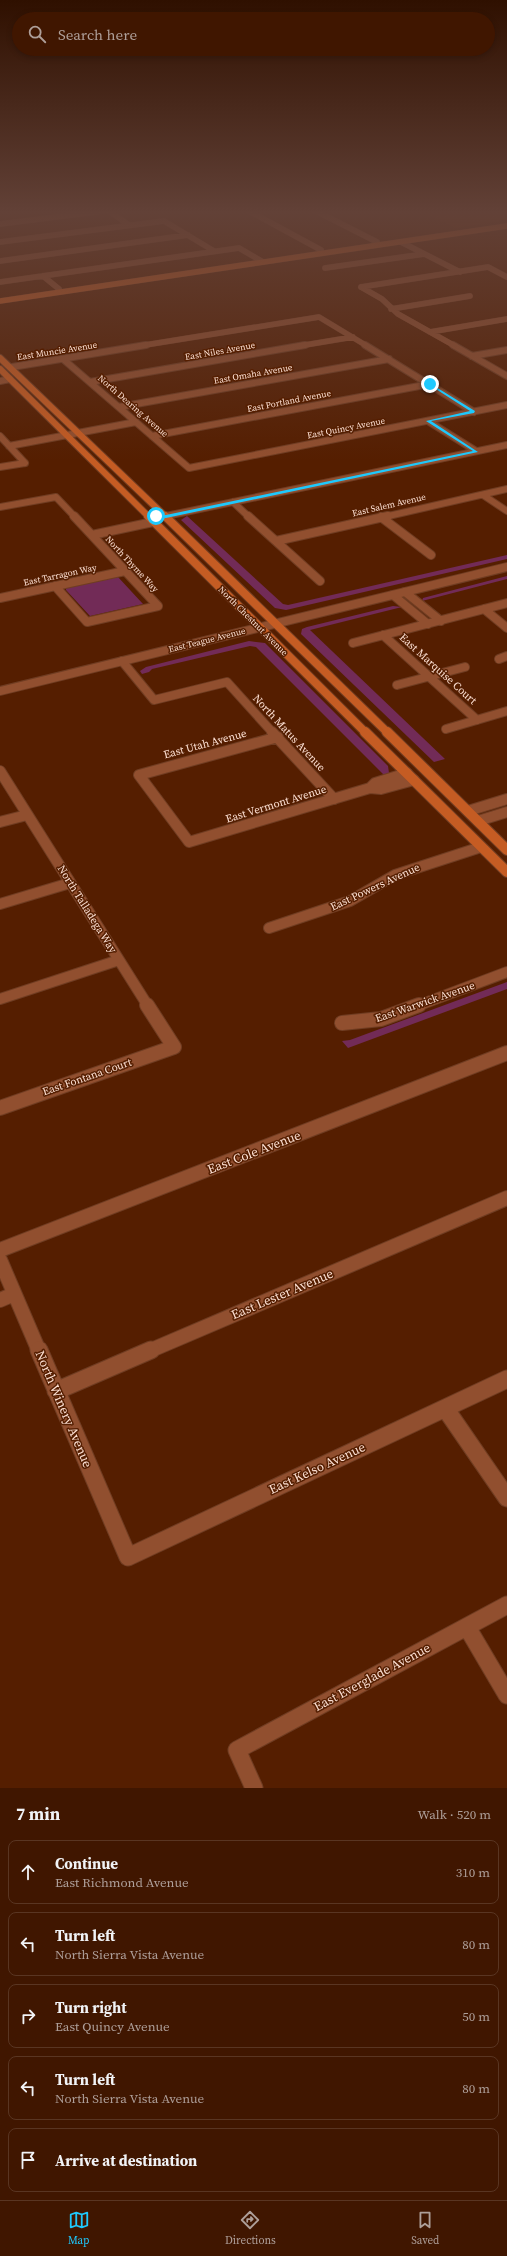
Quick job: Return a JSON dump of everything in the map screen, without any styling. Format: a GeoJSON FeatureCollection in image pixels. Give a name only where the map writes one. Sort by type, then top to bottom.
{"type":"FeatureCollection","features":[{"type":"Feature","properties":{"kind":"main road"},"geometry":{"type":"LineString","coordinates":[[0,297],[19,294]]}},
{"type":"Feature","properties":{"kind":"main road"},"geometry":{"type":"LineString","coordinates":[[0,301],[44,294]]}},
{"type":"Feature","properties":{"kind":"main road","name":"North Chestnut Avenue"},"geometry":{"type":"LineString","coordinates":[[0,358],[12,367],[80,432],[277,623],[507,850]]}},
{"type":"Feature","properties":{"kind":"main road"},"geometry":{"type":"LineString","coordinates":[[0,363],[4,366],[12,367]]}},
{"type":"Feature","properties":{"kind":"main road","name":"North Chestnut Avenue"},"geometry":{"type":"LineString","coordinates":[[0,369],[507,872]]}},
{"type":"Feature","properties":{"kind":"main road"},"geometry":{"type":"LineString","coordinates":[[105,474],[132,491],[156,516],[166,516]]}},
{"type":"Feature","properties":{"kind":"main road"},"geometry":{"type":"LineString","coordinates":[[410,777],[424,777],[457,809],[478,821]]}},
{"type":"Feature","properties":{"kind":"street"},"geometry":{"type":"LineString","coordinates":[[374,294],[382,299],[391,309],[507,376]]}},
{"type":"Feature","properties":{"kind":"street"},"geometry":{"type":"LineString","coordinates":[[391,309],[470,296]]}},
{"type":"Feature","properties":{"kind":"street","name":"East Muncie Avenue"},"geometry":{"type":"LineString","coordinates":[[12,367],[319,317],[353,337]]}},
{"type":"Feature","properties":{"kind":"street"},"geometry":{"type":"LineString","coordinates":[[430,332],[507,319]]}},
{"type":"Feature","properties":{"kind":"street"},"geometry":{"type":"LineString","coordinates":[[353,337],[474,412]]}},
{"type":"Feature","properties":{"kind":"street","name":"East Niles Avenue"},"geometry":{"type":"LineString","coordinates":[[90,382],[353,337]]}},
{"type":"Feature","properties":{"kind":"street"},"geometry":{"type":"LineString","coordinates":[[472,356],[507,350]]}},
{"type":"Feature","properties":{"kind":"street","name":"North Dearing Avenue"},"geometry":{"type":"LineString","coordinates":[[63,359],[189,468]]}},
{"type":"Feature","properties":{"kind":"street","name":"East Omaha Avenue"},"geometry":{"type":"LineString","coordinates":[[119,407],[389,359]]}},
{"type":"Feature","properties":{"kind":"street"},"geometry":{"type":"LineString","coordinates":[[0,380],[10,379]]}},
{"type":"Feature","properties":{"kind":"street","name":"East Portland Avenue"},"geometry":{"type":"LineString","coordinates":[[152,436],[430,384]]}},
{"type":"Feature","properties":{"kind":"street","name":"East Quincy Avenue"},"geometry":{"type":"LineString","coordinates":[[189,468],[507,405]]}},
{"type":"Feature","properties":{"kind":"street"},"geometry":{"type":"LineString","coordinates":[[428,421],[476,451]]}},
{"type":"Feature","properties":{"kind":"street"},"geometry":{"type":"LineString","coordinates":[[9,446],[136,422]]}},
{"type":"Feature","properties":{"kind":"street"},"geometry":{"type":"LineString","coordinates":[[0,436],[25,463],[0,467]]}},
{"type":"Feature","properties":{"kind":"street"},"geometry":{"type":"LineString","coordinates":[[166,516],[507,445]]}},
{"type":"Feature","properties":{"kind":"street","name":"East Salem Avenue"},"geometry":{"type":"LineString","coordinates":[[276,541],[507,489]]}},
{"type":"Feature","properties":{"kind":"street"},"geometry":{"type":"LineString","coordinates":[[483,495],[507,511]]}},
{"type":"Feature","properties":{"kind":"street","name":"North Thyme Way"},"geometry":{"type":"LineString","coordinates":[[0,507],[56,497],[158,606],[87,622],[55,586]]}},
{"type":"Feature","properties":{"kind":"street"},"geometry":{"type":"LineString","coordinates":[[233,502],[320,581]]}},
{"type":"Feature","properties":{"kind":"street"},"geometry":{"type":"LineString","coordinates":[[381,518],[431,555]]}},
{"type":"Feature","properties":{"kind":"street","name":"North Thyme Way"},"geometry":{"type":"LineString","coordinates":[[90,533],[151,520]]}},
{"type":"Feature","properties":{"kind":"street","name":"East Teague Avenue"},"geometry":{"type":"LineString","coordinates":[[0,691],[507,567]]}},
{"type":"Feature","properties":{"kind":"street","name":"East Tarragon Way"},"geometry":{"type":"LineString","coordinates":[[0,598],[125,571]]}},
{"type":"Feature","properties":{"kind":"street"},"geometry":{"type":"LineString","coordinates":[[405,592],[440,621]]}},
{"type":"Feature","properties":{"kind":"street"},"geometry":{"type":"LineString","coordinates":[[393,595],[428,624]]}},
{"type":"Feature","properties":{"kind":"street"},"geometry":{"type":"LineString","coordinates":[[353,643],[507,603]]}},
{"type":"Feature","properties":{"kind":"street"},"geometry":{"type":"LineString","coordinates":[[413,612],[426,609]]}},
{"type":"Feature","properties":{"kind":"street"},"geometry":{"type":"LineString","coordinates":[[484,610],[507,628]]}},
{"type":"Feature","properties":{"kind":"street","name":"East Marquise Court"},"geometry":{"type":"LineString","coordinates":[[383,635],[477,720]]}},
{"type":"Feature","properties":{"kind":"street","name":"North Matus Avenue"},"geometry":{"type":"LineString","coordinates":[[122,661],[154,700],[227,682],[334,799]]}},
{"type":"Feature","properties":{"kind":"street"},"geometry":{"type":"LineString","coordinates":[[397,685],[465,667]]}},
{"type":"Feature","properties":{"kind":"street","name":"East Marquise Court"},"geometry":{"type":"LineString","coordinates":[[446,728],[507,712]]}},
{"type":"Feature","properties":{"kind":"street","name":"East Utah Avenue"},"geometry":{"type":"LineString","coordinates":[[189,842],[139,775],[278,737]]}},
{"type":"Feature","properties":{"kind":"street","name":"North Talladega Way"},"geometry":{"type":"LineString","coordinates":[[0,771],[174,1047]]}},
{"type":"Feature","properties":{"kind":"street","name":"East Vermont Avenue"},"geometry":{"type":"LineString","coordinates":[[189,842],[370,788],[381,789],[410,777]]}},
{"type":"Feature","properties":{"kind":"street"},"geometry":{"type":"LineString","coordinates":[[468,812],[507,799]]}},
{"type":"Feature","properties":{"kind":"street"},"geometry":{"type":"LineString","coordinates":[[478,821],[507,812]]}},
{"type":"Feature","properties":{"kind":"street"},"geometry":{"type":"LineString","coordinates":[[0,822],[27,814]]}},
{"type":"Feature","properties":{"kind":"street","name":"East Powers Avenue"},"geometry":{"type":"LineString","coordinates":[[269,928],[350,900],[395,875],[481,846]]}},
{"type":"Feature","properties":{"kind":"street"},"geometry":{"type":"LineString","coordinates":[[0,904],[70,883]]}},
{"type":"Feature","properties":{"kind":"street"},"geometry":{"type":"LineString","coordinates":[[0,999],[119,960]]}},
{"type":"Feature","properties":{"kind":"street","name":"East Warwick Avenue"},"geometry":{"type":"LineString","coordinates":[[342,1023],[380,1019],[507,972]]}},
{"type":"Feature","properties":{"kind":"street","name":"East Fontana Court"},"geometry":{"type":"LineString","coordinates":[[0,1108],[174,1047]]}},
{"type":"Feature","properties":{"kind":"street","name":"East Cole Avenue"},"geometry":{"type":"LineString","coordinates":[[0,1250],[507,1054]]}},
{"type":"Feature","properties":{"kind":"street","name":"East Lester Avenue"},"geometry":{"type":"LineString","coordinates":[[56,1391],[507,1198]]}},
{"type":"Feature","properties":{"kind":"street","name":"North Winery Avenue"},"geometry":{"type":"LineString","coordinates":[[0,1260],[7,1297],[56,1391],[128,1557]]}},
{"type":"Feature","properties":{"kind":"street","name":"East Kelso Avenue"},"geometry":{"type":"LineString","coordinates":[[128,1557],[507,1379]]}},
{"type":"Feature","properties":{"kind":"street"},"geometry":{"type":"LineString","coordinates":[[445,1408],[507,1498]]}},
{"type":"Feature","properties":{"kind":"street","name":"East Everglade Avenue"},"geometry":{"type":"LineString","coordinates":[[254,1788],[237,1750],[507,1605]]}},
{"type":"Feature","properties":{"kind":"street"},"geometry":{"type":"LineString","coordinates":[[466,1626],[507,1695]]}},
{"type":"Feature","properties":{"kind":"shaded area"},"geometry":{"type":"Polygon","coordinates":[[[187,516],[283,604],[288,605],[507,555],[507,559],[286,610],[275,608],[181,520],[187,516]]]}},
{"type":"Feature","properties":{"kind":"shaded area"},"geometry":{"type":"Polygon","coordinates":[[[507,576],[507,579],[422,601],[423,598],[507,576]]]}},
{"type":"Feature","properties":{"kind":"shaded area"},"geometry":{"type":"Polygon","coordinates":[[[118,577],[143,604],[90,616],[66,590],[66,588],[118,577]]]}},
{"type":"Feature","properties":{"kind":"shaded area"},"geometry":{"type":"Polygon","coordinates":[[[393,606],[402,607],[310,630],[445,759],[434,762],[301,634],[302,629],[307,627],[393,606]]]}},
{"type":"Feature","properties":{"kind":"shaded area"},"geometry":{"type":"Polygon","coordinates":[[[249,641],[265,643],[388,766],[389,773],[384,775],[256,647],[250,646],[152,669],[149,672],[142,674],[140,671],[146,667],[249,641]]]}},
{"type":"Feature","properties":{"kind":"shaded area"},"geometry":{"type":"Polygon","coordinates":[[[507,982],[507,989],[348,1048],[342,1041],[350,1040],[507,982]]]}},
{"type":"Feature","properties":{"kind":"route"},"geometry":{"type":"LineString","coordinates":[[156,516],[166,516],[476,451],[428,421],[474,412],[430,384]]}}]}
